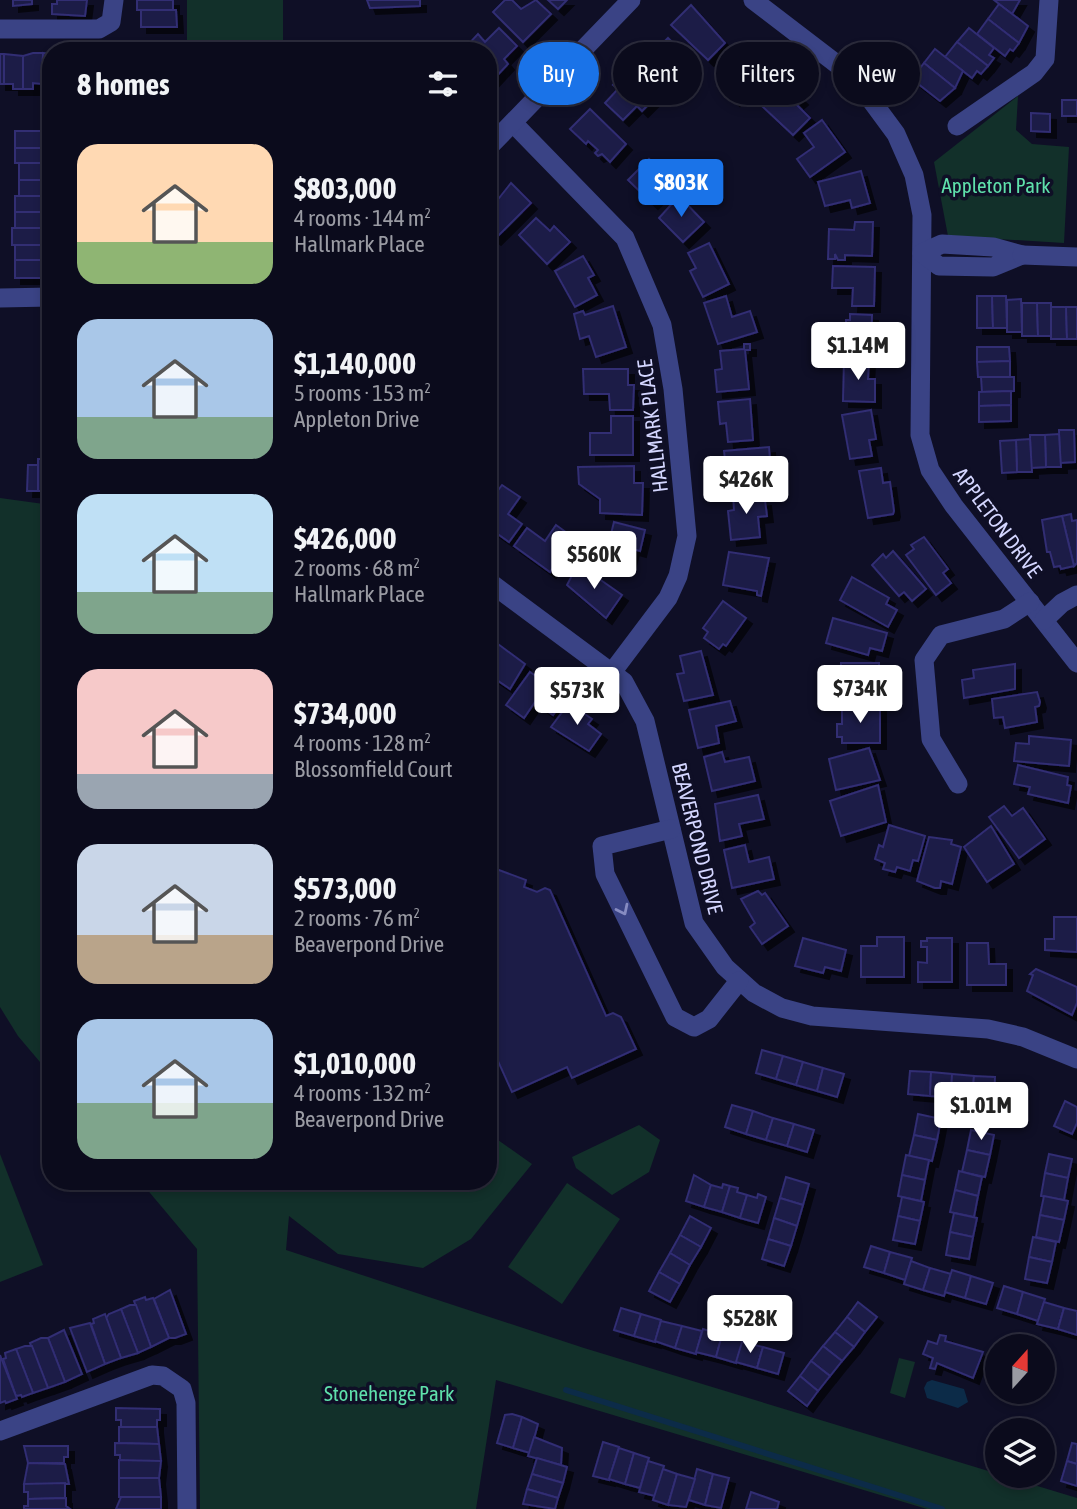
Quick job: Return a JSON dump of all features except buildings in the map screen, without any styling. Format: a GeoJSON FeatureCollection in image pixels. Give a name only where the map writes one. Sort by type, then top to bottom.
{"type":"FeatureCollection","features":[{"type":"Feature","properties":{"kind":"street"},"geometry":{"type":"LineString","coordinates":[[0,29],[99,29],[111,22],[114,0]]}},
{"type":"Feature","properties":{"kind":"street"},"geometry":{"type":"LineString","coordinates":[[497,139],[631,0]]}},
{"type":"Feature","properties":{"kind":"street","name":"APPLETON DRIVE"},"geometry":{"type":"LineString","coordinates":[[753,0],[838,65],[869,96],[896,134],[914,175],[922,215],[920,435],[930,470],[954,506],[1077,663]]}},
{"type":"Feature","properties":{"kind":"street"},"geometry":{"type":"LineString","coordinates":[[957,126],[1034,73],[1045,59],[1049,0]]}},
{"type":"Feature","properties":{"kind":"street","name":"HALLMARK PLACE"},"geometry":{"type":"LineString","coordinates":[[513,123],[625,238],[662,325],[673,389],[687,536],[678,576],[668,598],[613,671]]}},
{"type":"Feature","properties":{"kind":"street"},"geometry":{"type":"LineString","coordinates":[[922,253],[939,266],[993,267],[1022,255],[1077,257]]}},
{"type":"Feature","properties":{"kind":"street"},"geometry":{"type":"LineString","coordinates":[[0,298],[42,297]]}},
{"type":"Feature","properties":{"kind":"street","name":"BEAVERPOND DRIVE"},"geometry":{"type":"LineString","coordinates":[[497,587],[613,671],[624,682],[645,721],[694,923],[725,967],[754,993],[782,1008],[812,1016],[988,1029],[1023,1037],[1077,1059]]}},
{"type":"Feature","properties":{"kind":"street"},"geometry":{"type":"LineString","coordinates":[[1044,620],[1077,594]]}},
{"type":"Feature","properties":{"kind":"street"},"geometry":{"type":"LineString","coordinates":[[958,784],[931,739],[924,660],[941,635],[1004,619],[1030,602]]}},
{"type":"Feature","properties":{"kind":"street"},"geometry":{"type":"LineString","coordinates":[[671,829],[602,846],[605,874],[674,1017],[694,1027],[709,1019],[740,981]]}},
{"type":"Feature","properties":{"kind":"street"},"geometry":{"type":"LineString","coordinates":[[0,1431],[131,1381],[152,1374],[163,1376],[182,1389],[186,1403],[187,1509]]}},
{"type":"Feature","properties":{"kind":"green space"},"geometry":{"type":"Polygon","coordinates":[[[187,0],[283,0],[283,42],[187,42],[187,0]]]}},
{"type":"Feature","properties":{"kind":"green space","name":"Appleton Park"},"geometry":{"type":"Polygon","coordinates":[[[1018,96],[1016,130],[1032,144],[1069,147],[1064,243],[948,236],[934,162],[1018,96]]]}},
{"type":"Feature","properties":{"kind":"green space"},"geometry":{"type":"Polygon","coordinates":[[[0,498],[42,504],[42,1064],[18,1036],[0,1007],[0,498]]]}},
{"type":"Feature","properties":{"kind":"green space"},"geometry":{"type":"Polygon","coordinates":[[[639,1125],[660,1140],[649,1172],[612,1195],[576,1168],[572,1157],[639,1125]]]}},
{"type":"Feature","properties":{"kind":"green space","name":"Stonehenge Park"},"geometry":{"type":"Polygon","coordinates":[[[497,1139],[532,1164],[471,1239],[423,1268],[338,1254],[289,1216],[286,1250],[584,1348],[985,1470],[985,1488],[1044,1488],[1077,1498],[1077,1509],[927,1509],[496,1380],[476,1509],[200,1509],[197,1249],[148,1190],[497,1190],[497,1139]]]}},
{"type":"Feature","properties":{"kind":"green space"},"geometry":{"type":"Polygon","coordinates":[[[0,1154],[43,1265],[0,1282],[0,1154]]]}},
{"type":"Feature","properties":{"kind":"green space"},"geometry":{"type":"Polygon","coordinates":[[[567,1183],[620,1219],[562,1304],[508,1267],[567,1183]]]}},
{"type":"Feature","properties":{"kind":"green space"},"geometry":{"type":"Polygon","coordinates":[[[899,1358],[915,1362],[905,1398],[890,1393],[899,1358]]]}},
{"type":"Feature","properties":{"kind":"water"},"geometry":{"type":"Polygon","coordinates":[[[932,1380],[964,1389],[968,1402],[958,1408],[927,1398],[924,1388],[927,1382],[932,1380]]]}},
{"type":"Feature","properties":{"kind":"waterway"},"geometry":{"type":"LineString","coordinates":[[566,1390],[942,1509]]}}]}
